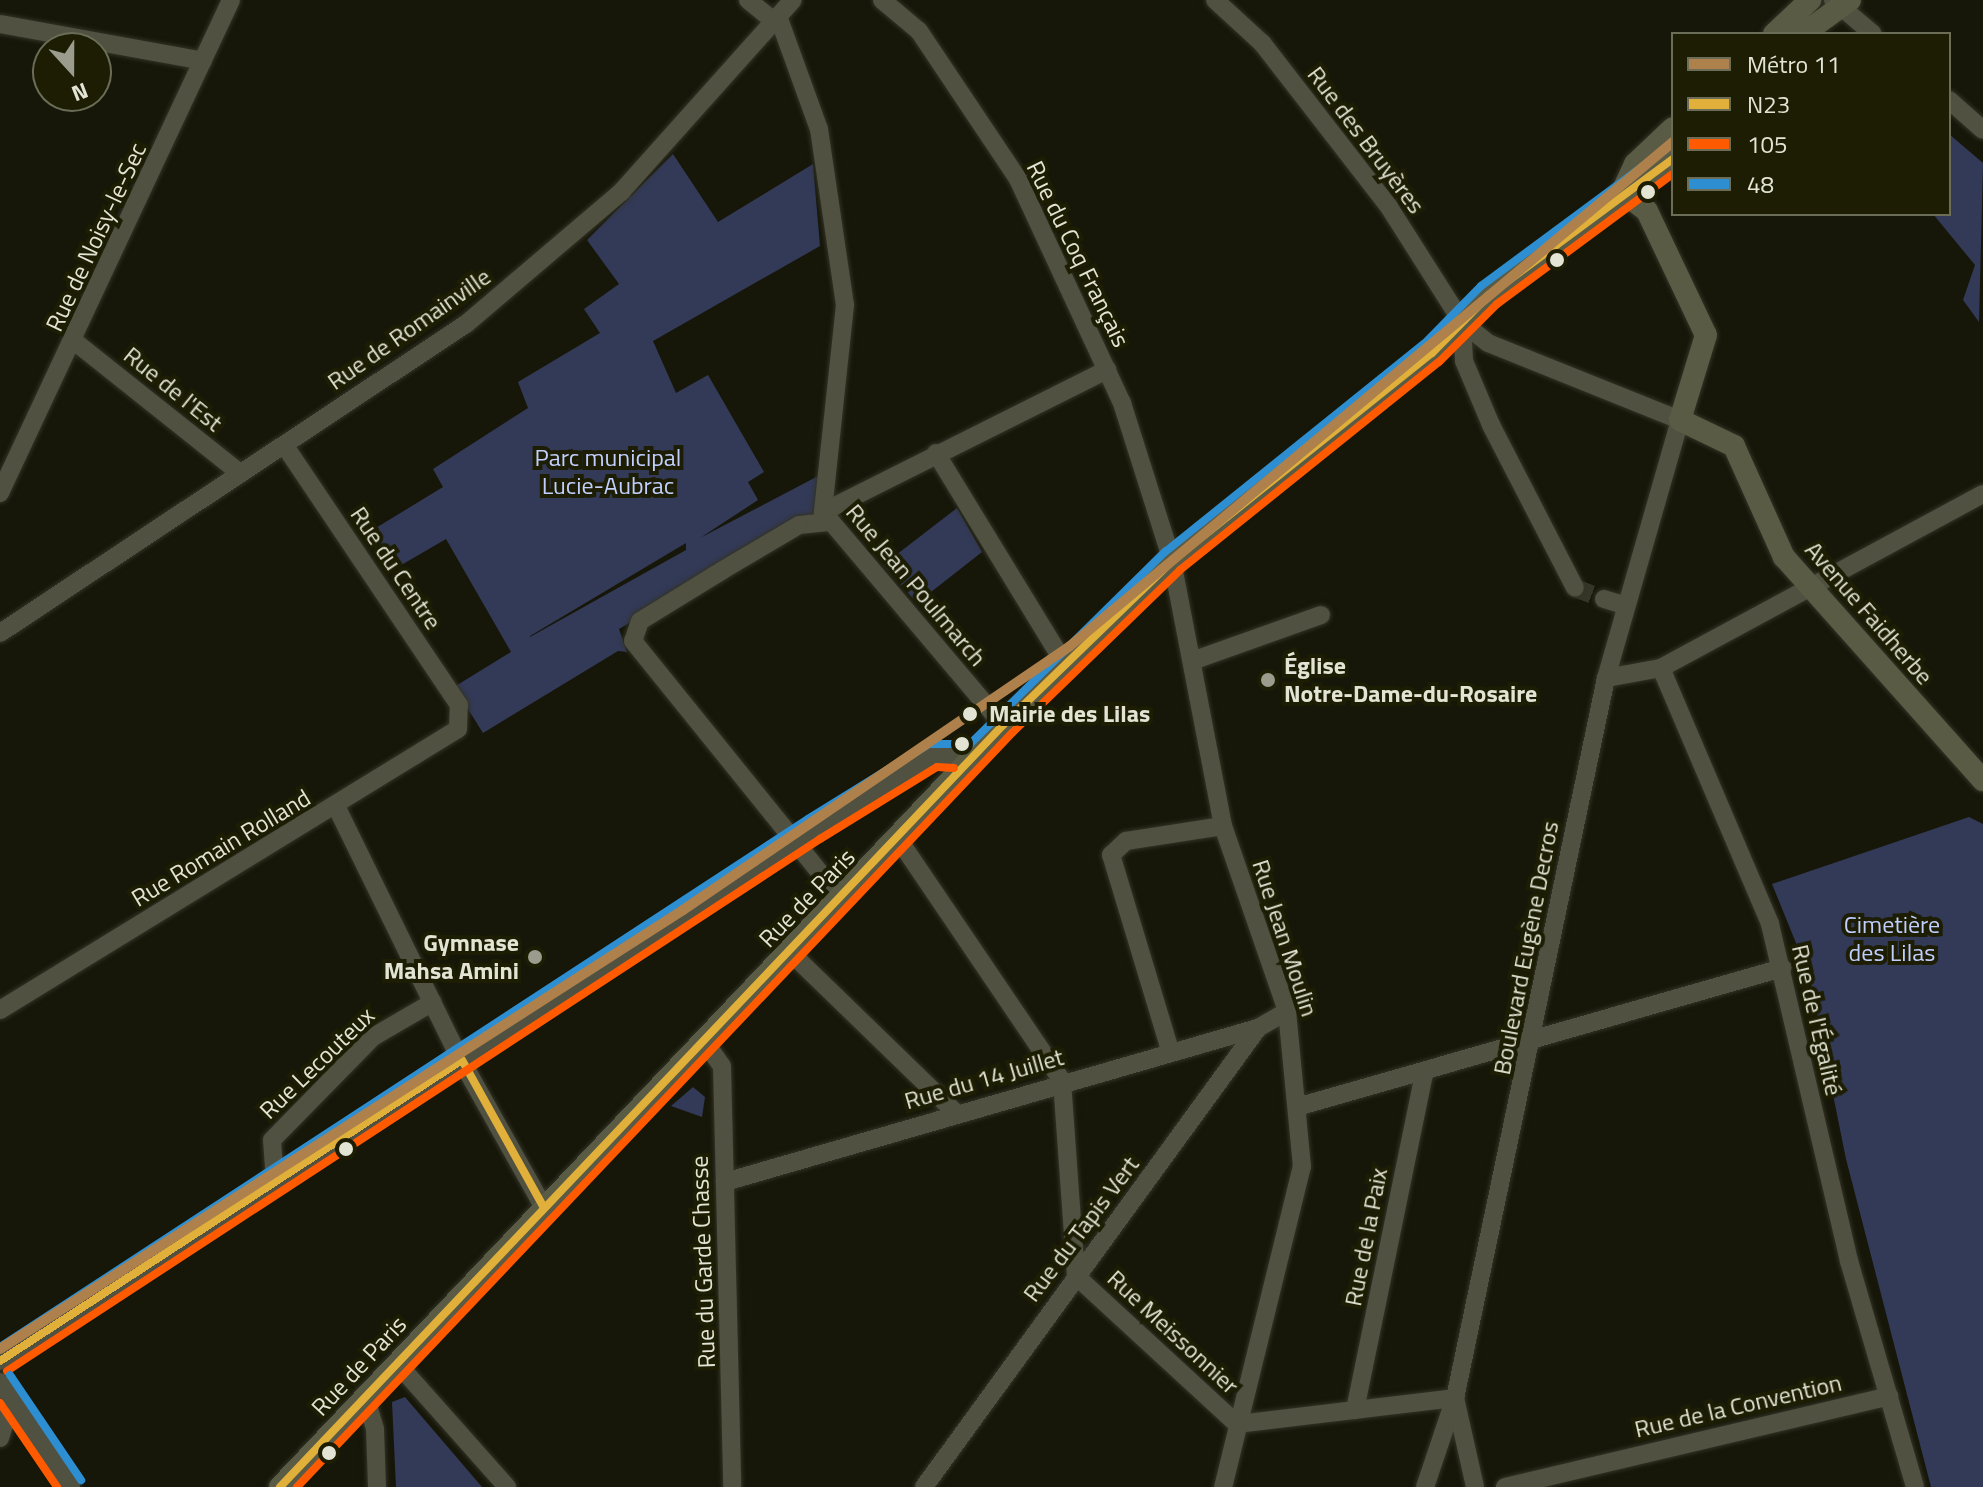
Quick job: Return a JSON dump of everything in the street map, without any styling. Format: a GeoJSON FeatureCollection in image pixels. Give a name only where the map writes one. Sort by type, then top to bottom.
{"type":"FeatureCollection","features":[{"type":"Feature","properties":{"kind":"main road"},"geometry":{"type":"LineString","coordinates":[[1776,32],[1810,0]]}},
{"type":"Feature","properties":{"kind":"main road"},"geometry":{"type":"LineString","coordinates":[[1805,32],[1841,2]]}},
{"type":"Feature","properties":{"kind":"main road","name":"Rue de Paris"},"geometry":{"type":"LineString","coordinates":[[1622,192],[1635,164],[1671,130]]}},
{"type":"Feature","properties":{"kind":"main road","name":"Rue de Paris"},"geometry":{"type":"LineString","coordinates":[[280,1487],[899,840],[1003,725],[1172,561],[1622,192],[1650,180],[1671,161]]}},
{"type":"Feature","properties":{"kind":"main road"},"geometry":{"type":"LineString","coordinates":[[1622,192],[1647,211],[1706,335],[1680,420]]}},
{"type":"Feature","properties":{"kind":"main road","name":"Avenue Faidherbe"},"geometry":{"type":"LineString","coordinates":[[1680,420],[1734,446],[1784,557],[1983,780]]}},
{"type":"Feature","properties":{"kind":"street","name":"Rue de Noisy-le-Sec"},"geometry":{"type":"LineString","coordinates":[[0,493],[74,341],[231,0]]}},
{"type":"Feature","properties":{"kind":"street"},"geometry":{"type":"LineString","coordinates":[[748,0],[776,18],[819,129],[845,305],[826,517]]}},
{"type":"Feature","properties":{"kind":"street","name":"Rue de Romainville"},"geometry":{"type":"LineString","coordinates":[[0,633],[466,324],[600,211],[793,0]]}},
{"type":"Feature","properties":{"kind":"street","name":"Rue du Coq Français"},"geometry":{"type":"LineString","coordinates":[[882,0],[919,31],[1018,179],[1107,370],[1172,561]]}},
{"type":"Feature","properties":{"kind":"street","name":"Rue des Bruyères"},"geometry":{"type":"LineString","coordinates":[[1215,0],[1262,43],[1369,182],[1462,322]]}},
{"type":"Feature","properties":{"kind":"street"},"geometry":{"type":"LineString","coordinates":[[1841,2],[1871,32]]}},
{"type":"Feature","properties":{"kind":"street"},"geometry":{"type":"LineString","coordinates":[[0,24],[203,61]]}},
{"type":"Feature","properties":{"kind":"street"},"geometry":{"type":"LineString","coordinates":[[1951,102],[1983,130]]}},
{"type":"Feature","properties":{"kind":"street"},"geometry":{"type":"LineString","coordinates":[[1462,322],[1488,343],[1680,420]]}},
{"type":"Feature","properties":{"kind":"street"},"geometry":{"type":"LineString","coordinates":[[1462,322],[1464,361],[1491,425],[1575,588]]}},
{"type":"Feature","properties":{"kind":"street","name":"Rue de l'Est"},"geometry":{"type":"LineString","coordinates":[[74,341],[241,474]]}},
{"type":"Feature","properties":{"kind":"street"},"geometry":{"type":"LineString","coordinates":[[842,900],[634,649],[633,631],[799,525],[826,517],[936,453],[1107,370]]}},
{"type":"Feature","properties":{"kind":"street","name":"Boulevard Eugène Decros"},"geometry":{"type":"LineString","coordinates":[[1425,1487],[1455,1398],[1534,1041],[1606,678],[1624,605],[1680,420]]}},
{"type":"Feature","properties":{"kind":"street","name":"Rue du Centre"},"geometry":{"type":"LineString","coordinates":[[284,445],[459,705],[461,721]]}},
{"type":"Feature","properties":{"kind":"street"},"geometry":{"type":"LineString","coordinates":[[936,453],[1065,664]]}},
{"type":"Feature","properties":{"kind":"street"},"geometry":{"type":"LineString","coordinates":[[1606,678],[1661,668],[1789,604],[1806,584],[1983,494]]}},
{"type":"Feature","properties":{"kind":"street","name":"Rue Jean Poulmarch"},"geometry":{"type":"LineString","coordinates":[[826,517],[1003,725]]}},
{"type":"Feature","properties":{"kind":"street","name":"Rue Jean Moulin"},"geometry":{"type":"LineString","coordinates":[[1172,561],[1223,826],[1287,1011],[1302,1166],[1223,1487]]}},
{"type":"Feature","properties":{"kind":"street"},"geometry":{"type":"LineString","coordinates":[[1604,599],[1624,605]]}},
{"type":"Feature","properties":{"kind":"street"},"geometry":{"type":"LineString","coordinates":[[1192,661],[1321,615]]}},
{"type":"Feature","properties":{"kind":"street","name":"Rue de l'Égalité"},"geometry":{"type":"LineString","coordinates":[[1661,668],[1782,968],[1820,1147],[1889,1396]]}},
{"type":"Feature","properties":{"kind":"street","name":"Rue Romain Rolland"},"geometry":{"type":"LineString","coordinates":[[0,1010],[450,737],[461,721]]}},
{"type":"Feature","properties":{"kind":"street"},"geometry":{"type":"LineString","coordinates":[[0,1361],[794,842],[934,755],[975,756]]}},
{"type":"Feature","properties":{"kind":"street"},"geometry":{"type":"LineString","coordinates":[[336,806],[462,1060],[544,1208]]}},
{"type":"Feature","properties":{"kind":"street"},"geometry":{"type":"LineString","coordinates":[[1170,1050],[1111,855],[1126,841],[1223,826]]}},
{"type":"Feature","properties":{"kind":"street"},"geometry":{"type":"LineString","coordinates":[[899,840],[1062,1081],[1076,1276]]}},
{"type":"Feature","properties":{"kind":"street"},"geometry":{"type":"LineString","coordinates":[[791,953],[955,1112]]}},
{"type":"Feature","properties":{"kind":"street"},"geometry":{"type":"LineString","coordinates":[[1297,1107],[1782,968]]}},
{"type":"Feature","properties":{"kind":"street","name":"Rue Lecouteux"},"geometry":{"type":"LineString","coordinates":[[275,1181],[272,1140],[373,1037],[433,1002]]}},
{"type":"Feature","properties":{"kind":"street","name":"Rue du Tapis Vert"},"geometry":{"type":"LineString","coordinates":[[924,1487],[1258,1028],[1287,1011]]}},
{"type":"Feature","properties":{"kind":"street","name":"Rue du 14 Juillet"},"geometry":{"type":"LineString","coordinates":[[725,1182],[1062,1081],[1258,1028]]}},
{"type":"Feature","properties":{"kind":"street","name":"Rue du Garde Chasse"},"geometry":{"type":"LineString","coordinates":[[705,1042],[722,1066],[732,1487]]}},
{"type":"Feature","properties":{"kind":"street","name":"Rue de la Paix"},"geometry":{"type":"LineString","coordinates":[[1355,1410],[1424,1073]]}},
{"type":"Feature","properties":{"kind":"street","name":"Rue Meissonnier"},"geometry":{"type":"LineString","coordinates":[[1076,1276],[1237,1424]]}},
{"type":"Feature","properties":{"kind":"street"},"geometry":{"type":"LineString","coordinates":[[397,1363],[507,1487]]}},
{"type":"Feature","properties":{"kind":"street"},"geometry":{"type":"LineString","coordinates":[[0,1382],[11,1403],[71,1487]]}},
{"type":"Feature","properties":{"kind":"street"},"geometry":{"type":"LineString","coordinates":[[365,1396],[375,1429],[377,1487]]}},
{"type":"Feature","properties":{"kind":"street"},"geometry":{"type":"LineString","coordinates":[[1889,1396],[1915,1487]]}},
{"type":"Feature","properties":{"kind":"street","name":"Rue de la Convention"},"geometry":{"type":"LineString","coordinates":[[1505,1487],[1889,1396]]}},
{"type":"Feature","properties":{"kind":"street"},"geometry":{"type":"LineString","coordinates":[[1237,1424],[1455,1398],[1475,1487]]}},
{"type":"Feature","properties":{"kind":"street"},"geometry":{"type":"LineString","coordinates":[[0,1438],[11,1403]]}},
{"type":"Feature","properties":{"kind":"green space"},"geometry":{"type":"Polygon","coordinates":[[[1951,136],[1983,163],[1979,322],[1963,300],[1975,265],[1935,216],[1951,216],[1951,136]]]}},
{"type":"Feature","properties":{"kind":"green space","name":"Parc municipal Lucie-Aubrac"},"geometry":{"type":"Polygon","coordinates":[[[673,154],[718,222],[813,164],[820,246],[653,341],[676,393],[708,375],[764,472],[748,482],[758,500],[700,538],[820,475],[815,514],[619,629],[627,652],[618,651],[483,733],[454,687],[511,652],[446,539],[391,571],[366,534],[443,487],[433,469],[528,408],[518,382],[600,333],[584,309],[619,284],[587,240],[673,154]],[[686,543],[530,637],[686,550],[686,543]]]}},
{"type":"Feature","properties":{"kind":"green space"},"geometry":{"type":"Polygon","coordinates":[[[957,508],[982,552],[917,603],[883,565],[957,508]]]}},
{"type":"Feature","properties":{"kind":"green space","name":"Cimetière des Lilas"},"geometry":{"type":"Polygon","coordinates":[[[1969,817],[1983,824],[1983,1487],[1931,1487],[1846,1159],[1809,975],[1772,884],[1969,817]]]}},
{"type":"Feature","properties":{"kind":"green space"},"geometry":{"type":"Polygon","coordinates":[[[693,1087],[705,1097],[702,1117],[671,1106],[693,1087]]]}},
{"type":"Feature","properties":{"kind":"green space"},"geometry":{"type":"Polygon","coordinates":[[[405,1397],[482,1487],[396,1487],[392,1402],[405,1397]]]}},
{"type":"Feature","properties":{"kind":"tunnel"},"geometry":{"type":"LineString","coordinates":[[1575,588],[1604,599]]}},
{"type":"Feature","properties":{"kind":"metro line","name":"11"},"geometry":{"type":"LineString","coordinates":[[0,1349],[683,910],[1070,646],[1671,144]]}},
{"type":"Feature","properties":{"kind":"transit line","name":"48"},"geometry":{"type":"LineString","coordinates":[[0,1347],[808,819],[929,744],[970,744],[1165,552],[1424,344],[1481,286],[1666,149]]}},
{"type":"Feature","properties":{"kind":"transit line","name":"N23"},"geometry":{"type":"LineString","coordinates":[[280,1487],[1003,725],[1172,561],[1432,353],[1489,295],[1671,160]]}},
{"type":"Feature","properties":{"kind":"transit line","name":"105"},"geometry":{"type":"LineString","coordinates":[[297,1487],[1012,733],[1180,570],[1439,362],[1497,304],[1671,175]]}},
{"type":"Feature","properties":{"kind":"transit line","name":"105"},"geometry":{"type":"LineString","coordinates":[[7,1371],[820,839],[937,767],[954,768]]}},
{"type":"Feature","properties":{"kind":"transit line","name":"N23"},"geometry":{"type":"LineString","coordinates":[[0,1361],[462,1060],[544,1208]]}},
{"type":"Feature","properties":{"kind":"transit line","name":"48"},"geometry":{"type":"LineString","coordinates":[[10,1375],[81,1480]]}},
{"type":"Feature","properties":{"kind":"transit line","name":"105"},"geometry":{"type":"LineString","coordinates":[[0,1403],[57,1487]]}},
{"type":"Feature","properties":{"kind":"place","name":"Église Notre-Dame-du-Rosaire"},"geometry":{"type":"Point","coordinates":[1268,680]}},
{"type":"Feature","properties":{"kind":"place","name":"Mairie des Lilas"},"geometry":{"type":"Point","coordinates":[970,714]}},
{"type":"Feature","properties":{"kind":"place","name":"Gymnase Mahsa Amini"},"geometry":{"type":"Point","coordinates":[535,957]}}]}
